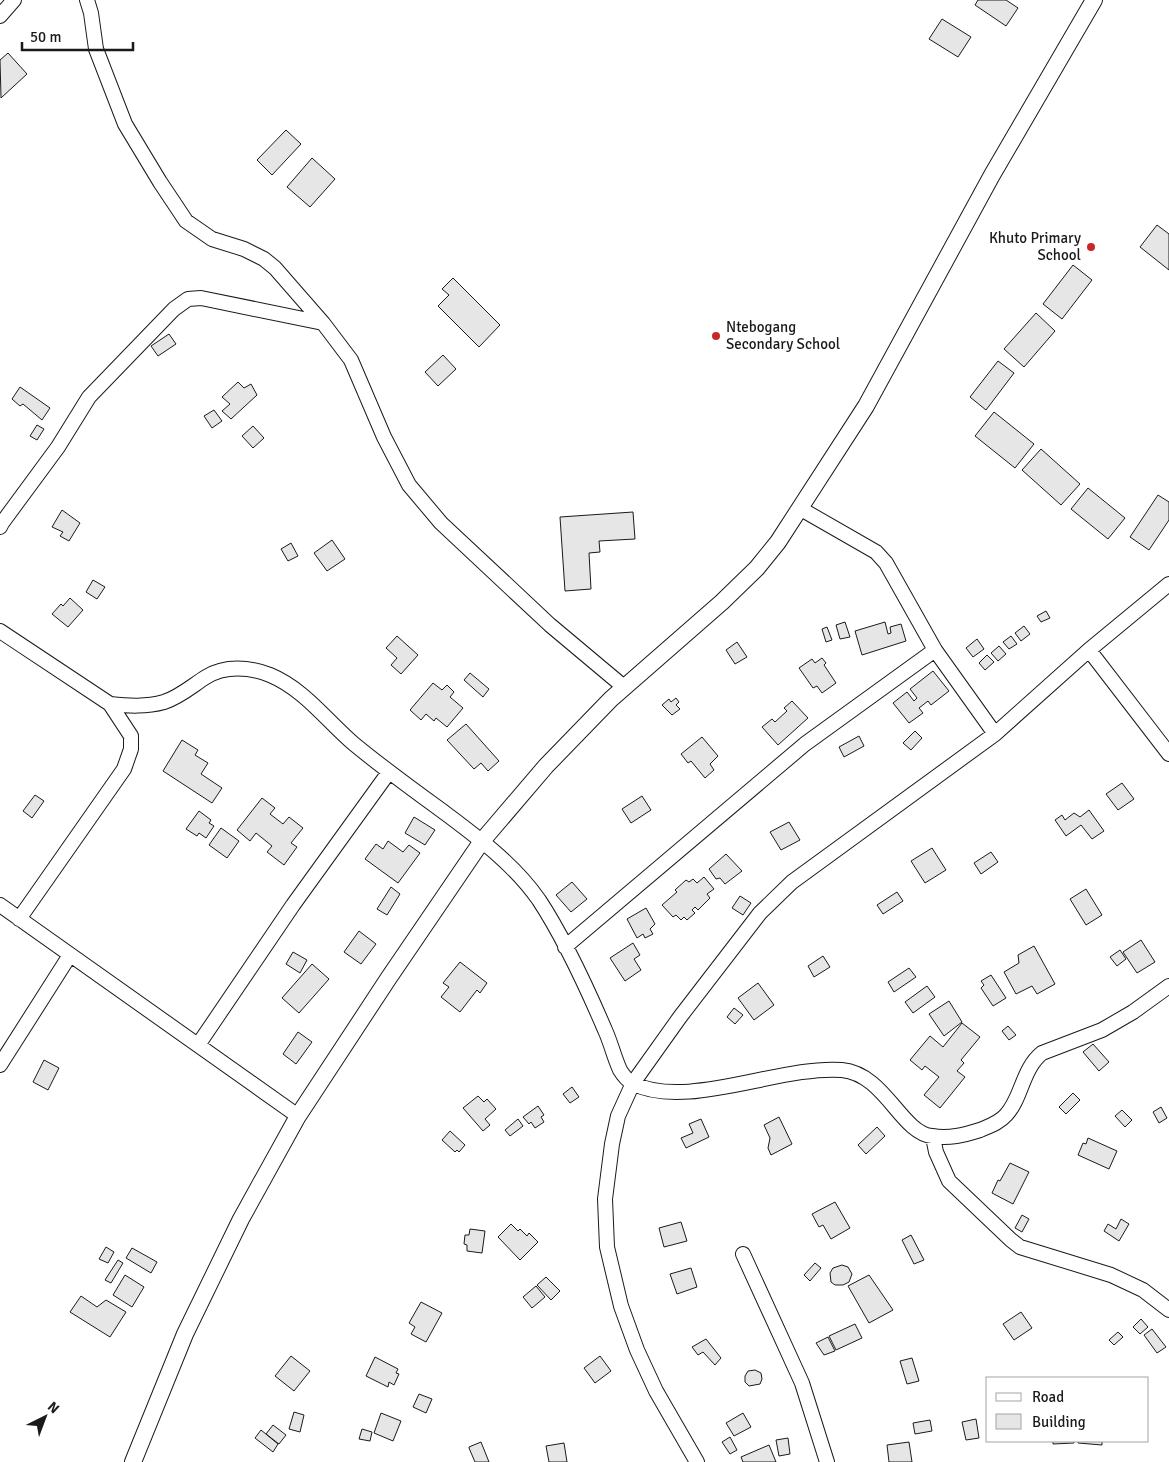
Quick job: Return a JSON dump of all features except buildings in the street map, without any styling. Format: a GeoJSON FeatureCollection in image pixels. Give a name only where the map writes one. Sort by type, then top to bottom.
{"type":"FeatureCollection","features":[{"type":"Feature","properties":{"kind":"street"},"geometry":{"type":"LineString","coordinates":[[0,16],[14,0]]}},
{"type":"Feature","properties":{"kind":"street"},"geometry":{"type":"LineString","coordinates":[[87,0],[96,49],[125,124],[186,221],[212,239],[244,249],[264,259],[275,268],[323,323],[351,360],[384,437],[409,485],[434,515],[550,624],[624,687]]}},
{"type":"Feature","properties":{"kind":"street"},"geometry":{"type":"LineString","coordinates":[[134,1462],[185,1334],[241,1219],[298,1116],[482,840],[546,766],[611,699],[722,602],[757,568],[778,542],[866,406],[992,175],[1094,0]]}},
{"type":"Feature","properties":{"kind":"street"},"geometry":{"type":"LineString","coordinates":[[0,520],[58,447],[89,397],[174,309],[188,299],[200,298],[323,323]]}},
{"type":"Feature","properties":{"kind":"street"},"geometry":{"type":"LineString","coordinates":[[801,509],[876,552],[886,563],[935,650],[995,734]]}},
{"type":"Feature","properties":{"kind":"street"},"geometry":{"type":"LineString","coordinates":[[696,1462],[656,1391],[637,1350],[621,1306],[607,1247],[605,1199],[612,1144],[618,1116],[633,1083],[680,1017],[771,901],[792,882],[995,734],[1089,650],[1168,587]]}},
{"type":"Feature","properties":{"kind":"street"},"geometry":{"type":"LineString","coordinates":[[0,631],[22,648],[110,704],[131,736],[131,749],[124,769],[19,919]]}},
{"type":"Feature","properties":{"kind":"street"},"geometry":{"type":"LineString","coordinates":[[565,946],[805,744],[935,650]]}},
{"type":"Feature","properties":{"kind":"street"},"geometry":{"type":"LineString","coordinates":[[1089,650],[1169,754]]}},
{"type":"Feature","properties":{"kind":"street"},"geometry":{"type":"LineString","coordinates":[[110,704],[137,706],[167,701],[188,690],[209,674],[227,668],[246,668],[270,675],[296,690],[350,740],[389,772],[482,840],[509,864],[538,900],[565,946],[606,1031],[620,1070],[633,1083],[664,1092],[700,1091],[792,1073],[828,1069],[848,1071],[876,1085],[922,1134],[933,1137],[963,1136],[990,1126],[1001,1120],[1008,1113],[1026,1074],[1036,1058],[1042,1053],[1102,1030],[1133,1012],[1169,986]]}},
{"type":"Feature","properties":{"kind":"street"},"geometry":{"type":"LineString","coordinates":[[198,1045],[293,904],[389,772]]}},
{"type":"Feature","properties":{"kind":"street"},"geometry":{"type":"LineString","coordinates":[[0,905],[298,1116]]}},
{"type":"Feature","properties":{"kind":"street"},"geometry":{"type":"LineString","coordinates":[[0,1065],[70,955]]}},
{"type":"Feature","properties":{"kind":"street"},"geometry":{"type":"LineString","coordinates":[[933,1137],[936,1152],[949,1181],[1020,1247],[1111,1275],[1143,1290],[1169,1310]]}},
{"type":"Feature","properties":{"kind":"street"},"geometry":{"type":"LineString","coordinates":[[743,1254],[802,1383],[827,1462]]}},
{"type":"Feature","properties":{"kind":"place","name":"Khuto Primary School"},"geometry":{"type":"Point","coordinates":[1091,247]}},
{"type":"Feature","properties":{"kind":"place","name":"Ntebogang Secondary School"},"geometry":{"type":"Point","coordinates":[716,336]}}]}
